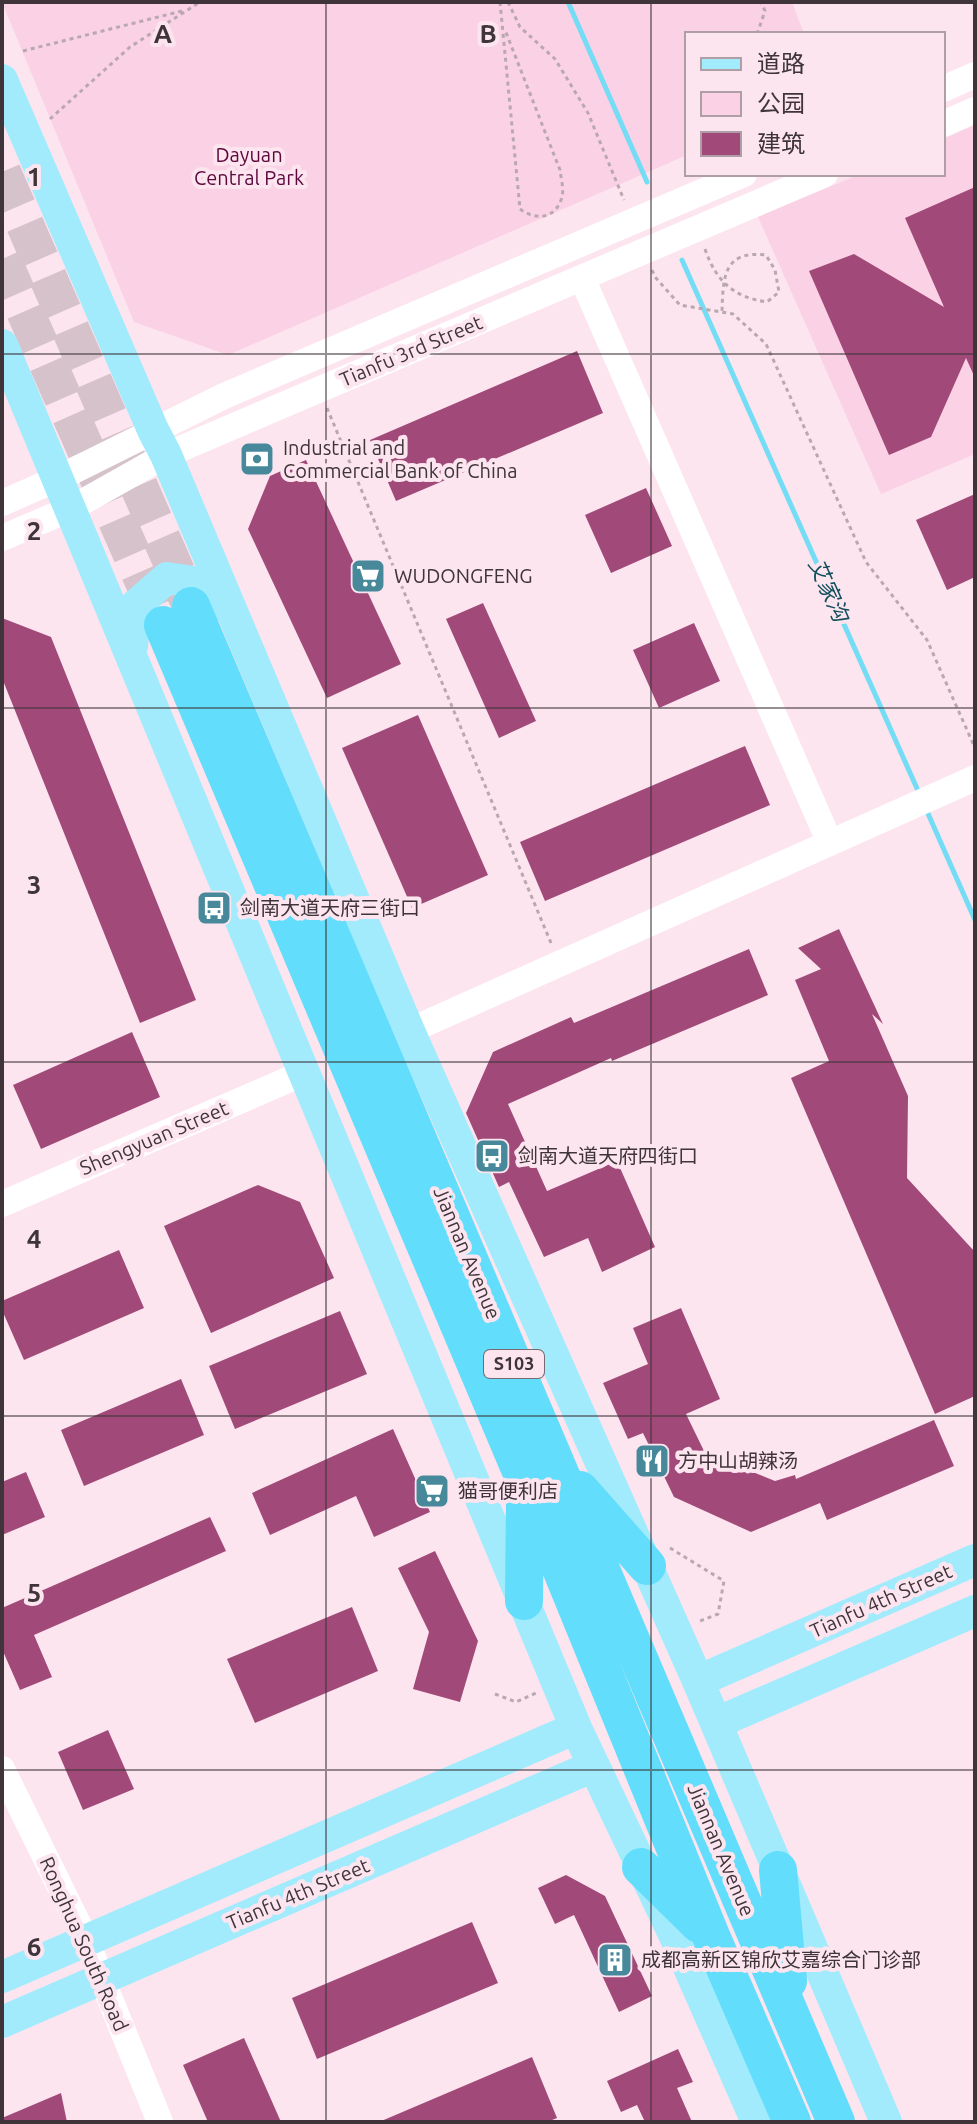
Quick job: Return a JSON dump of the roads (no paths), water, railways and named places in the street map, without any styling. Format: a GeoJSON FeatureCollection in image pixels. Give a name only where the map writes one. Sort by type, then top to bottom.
{"type":"FeatureCollection","features":[{"type":"Feature","properties":{"kind":"highway","name":"Jiannan Avenue"},"geometry":{"type":"LineString","coordinates":[[177,616],[542,1475],[791,2016],[836,2122]]}},
{"type":"Feature","properties":{"kind":"highway","name":"Jiannan Avenue"},"geometry":{"type":"LineString","coordinates":[[542,1475],[711,1936],[792,2122]]}},
{"type":"Feature","properties":{"kind":"highway"},"geometry":{"type":"LineString","coordinates":[[542,1475],[647,1566]]}},
{"type":"Feature","properties":{"kind":"highway"},"geometry":{"type":"LineString","coordinates":[[524,1601],[542,1475]]}},
{"type":"Feature","properties":{"kind":"highway"},"geometry":{"type":"LineString","coordinates":[[641,1867],[711,1936]]}},
{"type":"Feature","properties":{"kind":"highway"},"geometry":{"type":"LineString","coordinates":[[778,1870],[791,2016]]}},
{"type":"Feature","properties":{"kind":"main road"},"geometry":{"type":"LineString","coordinates":[[2,80],[234,613],[409,1031],[698,1681],[886,2122]]}},
{"type":"Feature","properties":{"kind":"main road"},"geometry":{"type":"LineString","coordinates":[[2,345],[576,1728],[680,1947],[757,2122]]}},
{"type":"Feature","properties":{"kind":"main road"},"geometry":{"type":"LineString","coordinates":[[131,651],[136,605],[167,578],[200,583],[234,613]]}},
{"type":"Feature","properties":{"kind":"main road","name":"Tianfu 4th Street"},"geometry":{"type":"LineString","coordinates":[[698,1681],[975,1560]]}},
{"type":"Feature","properties":{"kind":"main road"},"geometry":{"type":"LineString","coordinates":[[716,1723],[975,1611]]}},
{"type":"Feature","properties":{"kind":"main road","name":"Tianfu 4th Street"},"geometry":{"type":"LineString","coordinates":[[2,1977],[576,1728]]}},
{"type":"Feature","properties":{"kind":"main road","name":"Tianfu 4th Street"},"geometry":{"type":"LineString","coordinates":[[2,2022],[594,1766]]}},
{"type":"Feature","properties":{"kind":"street"},"geometry":{"type":"LineString","coordinates":[[945,88],[975,75]]}},
{"type":"Feature","properties":{"kind":"street"},"geometry":{"type":"LineString","coordinates":[[945,123],[975,110]]}},
{"type":"Feature","properties":{"kind":"street","name":"Tianfu 3rd Street"},"geometry":{"type":"LineString","coordinates":[[2,538],[72,508],[224,396],[739,176]]}},
{"type":"Feature","properties":{"kind":"street","name":"Tianfu 3rd Street"},"geometry":{"type":"LineString","coordinates":[[2,503],[59,478],[319,390],[820,176]]}},
{"type":"Feature","properties":{"kind":"street"},"geometry":{"type":"LineString","coordinates":[[582,278],[830,843]]}},
{"type":"Feature","properties":{"kind":"street"},"geometry":{"type":"LineString","coordinates":[[409,1031],[967,782]]}},
{"type":"Feature","properties":{"kind":"street","name":"Shengyuan Street"},"geometry":{"type":"LineString","coordinates":[[2,1204],[306,1072]]}},
{"type":"Feature","properties":{"kind":"street","name":"Ronghua South Road"},"geometry":{"type":"LineString","coordinates":[[2,1769],[11,1810],[86,1940],[160,2122]]}},
{"type":"Feature","properties":{"kind":"waterway","name":"艾家沟"},"geometry":{"type":"LineString","coordinates":[[568,2],[647,182]]}},
{"type":"Feature","properties":{"kind":"waterway","name":"艾家沟"},"geometry":{"type":"LineString","coordinates":[[682,260],[919,793]]}},
{"type":"Feature","properties":{"kind":"waterway","name":"艾家沟"},"geometry":{"type":"LineString","coordinates":[[926,809],[975,920]]}},
{"type":"Feature","properties":{"kind":"tunnel"},"geometry":{"type":"LineString","coordinates":[[2,172],[191,606]]}},
{"type":"Feature","properties":{"kind":"tunnel"},"geometry":{"type":"LineString","coordinates":[[2,259],[163,625]]}},
{"type":"Feature","properties":{"kind":"place","name":"Industrial and Commercial Bank of China"},"geometry":{"type":"Point","coordinates":[257,459]}},
{"type":"Feature","properties":{"kind":"place","name":"WUDONGFENG"},"geometry":{"type":"Point","coordinates":[368,576]}},
{"type":"Feature","properties":{"kind":"place","name":"剑南大道天府三街口"},"geometry":{"type":"Point","coordinates":[214,908]}},
{"type":"Feature","properties":{"kind":"place","name":"剑南大道天府四街口"},"geometry":{"type":"Point","coordinates":[492,1156]}},
{"type":"Feature","properties":{"kind":"place","name":"方中山胡辣汤"},"geometry":{"type":"Point","coordinates":[652,1461]}},
{"type":"Feature","properties":{"kind":"place","name":"猫哥便利店"},"geometry":{"type":"Point","coordinates":[432,1491]}},
{"type":"Feature","properties":{"kind":"place","name":"成都高新区锦欣艾嘉综合门诊部"},"geometry":{"type":"Point","coordinates":[615,1960]}},
{"type":"Feature","properties":{"kind":"park label","name":"Dayuan Central Park"},"geometry":{"type":"Point","coordinates":[249,166]}}]}
